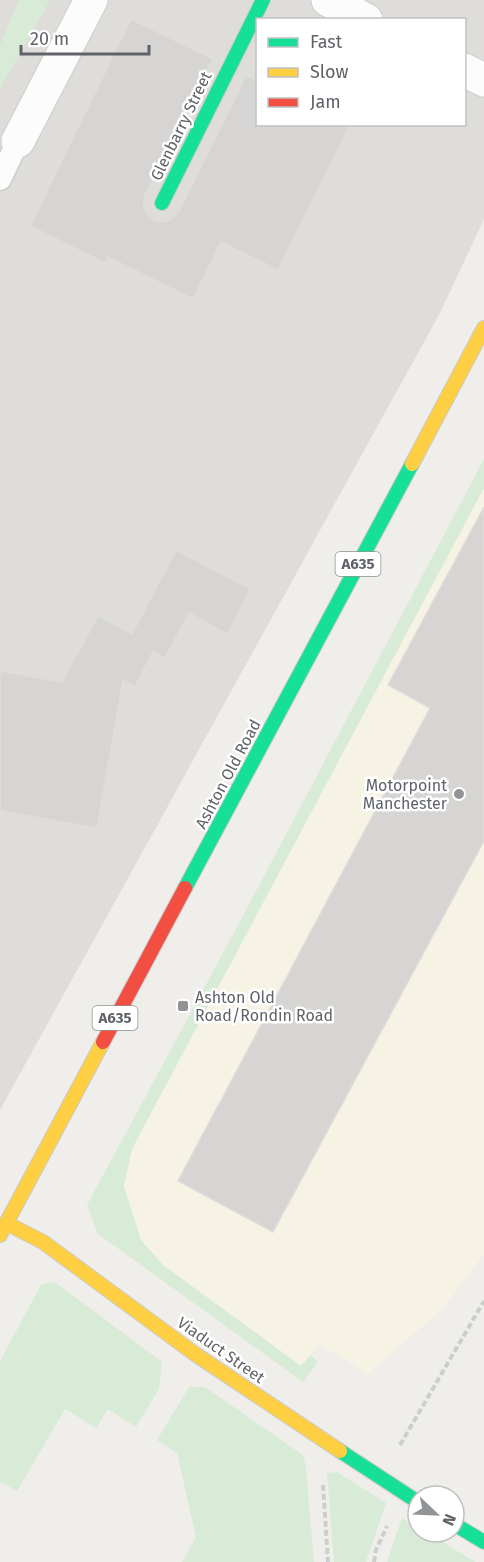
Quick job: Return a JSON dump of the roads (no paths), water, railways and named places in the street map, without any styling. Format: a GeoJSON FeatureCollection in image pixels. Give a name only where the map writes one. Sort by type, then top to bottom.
{"type":"FeatureCollection","features":[{"type":"Feature","properties":{"kind":"main road","name":"Glenbarry Street"},"geometry":{"type":"LineString","coordinates":[[162,203],[263,0]]}},
{"type":"Feature","properties":{"kind":"main road","name":"Ashton Old Road"},"geometry":{"type":"LineString","coordinates":[[3,1229],[484,328]]}},
{"type":"Feature","properties":{"kind":"main road","name":"Viaduct Street"},"geometry":{"type":"LineString","coordinates":[[3,1229],[43,1242],[195,1354],[406,1495]]}},
{"type":"Feature","properties":{"kind":"main road"},"geometry":{"type":"LineString","coordinates":[[466,1531],[484,1542]]}},
{"type":"Feature","properties":{"kind":"street"},"geometry":{"type":"LineString","coordinates":[[18,141],[91,0]]}},
{"type":"Feature","properties":{"kind":"street"},"geometry":{"type":"LineString","coordinates":[[328,0],[362,18]]}},
{"type":"Feature","properties":{"kind":"street"},"geometry":{"type":"LineString","coordinates":[[466,71],[484,81]]}},
{"type":"Feature","properties":{"kind":"lane"},"geometry":{"type":"LineString","coordinates":[[0,179],[18,141]]}},
{"type":"Feature","properties":{"kind":"place","name":"Motorpoint Manchester"},"geometry":{"type":"Point","coordinates":[459,794]}},
{"type":"Feature","properties":{"kind":"place","name":"Ashton Old Road/Rondin Road"},"geometry":{"type":"Point","coordinates":[183,1006]}}]}
